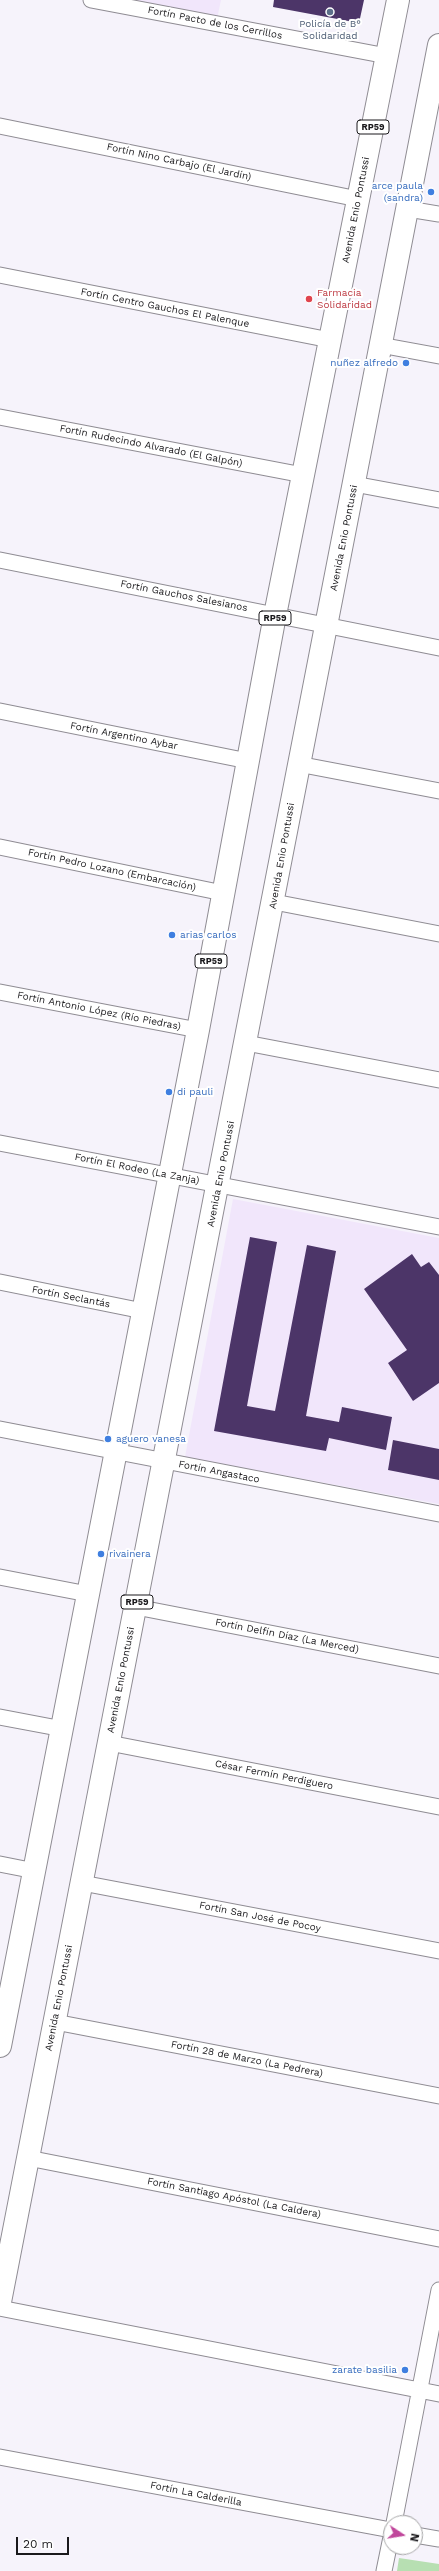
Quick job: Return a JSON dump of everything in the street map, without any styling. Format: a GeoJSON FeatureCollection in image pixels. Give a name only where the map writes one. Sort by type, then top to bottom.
{"type":"FeatureCollection","features":[{"type":"Feature","properties":{"kind":"main road","name":"Avenida Enio Pontussi"},"geometry":{"type":"LineString","coordinates":[[0,2046],[3,2010],[35,1871],[198,1030],[275,614],[398,0]]}},
{"type":"Feature","properties":{"kind":"main road","name":"Avenida Enio Pontussi"},"geometry":{"type":"LineString","coordinates":[[0,2302],[274,902],[298,764],[438,59]]}},
{"type":"Feature","properties":{"kind":"street","name":"Fortín Pacto de los Cerrillos"},"geometry":{"type":"LineString","coordinates":[[91,0],[387,56]]}},
{"type":"Feature","properties":{"kind":"street","name":"Fortín Nino Carbajo (El Jardín)"},"geometry":{"type":"LineString","coordinates":[[0,126],[358,199]]}},
{"type":"Feature","properties":{"kind":"street"},"geometry":{"type":"LineString","coordinates":[[408,209],[439,214]]}},
{"type":"Feature","properties":{"kind":"street","name":"Fortín Centro Gauchos El Palenque"},"geometry":{"type":"LineString","coordinates":[[0,275],[330,340]]}},
{"type":"Feature","properties":{"kind":"street"},"geometry":{"type":"LineString","coordinates":[[380,345],[439,356]]}},
{"type":"Feature","properties":{"kind":"street","name":"Fortín Rudecindo Alvarado (El Galpón)"},"geometry":{"type":"LineString","coordinates":[[0,417],[303,475]]}},
{"type":"Feature","properties":{"kind":"street"},"geometry":{"type":"LineString","coordinates":[[354,484],[439,500]]}},
{"type":"Feature","properties":{"kind":"street","name":"Fortín Gauchos Salesianos"},"geometry":{"type":"LineString","coordinates":[[0,560],[439,648]]}},
{"type":"Feature","properties":{"kind":"street","name":"Fortín Argentino Aybar"},"geometry":{"type":"LineString","coordinates":[[0,711],[248,761]]}},
{"type":"Feature","properties":{"kind":"street"},"geometry":{"type":"LineString","coordinates":[[298,764],[439,791]]}},
{"type":"Feature","properties":{"kind":"street","name":"Fortín Pedro Lozano (Embarcación)"},"geometry":{"type":"LineString","coordinates":[[0,847],[223,893]]}},
{"type":"Feature","properties":{"kind":"street"},"geometry":{"type":"LineString","coordinates":[[274,902],[439,934]]}},
{"type":"Feature","properties":{"kind":"street","name":"Fortín Antonio López (Río Piedras)"},"geometry":{"type":"LineString","coordinates":[[0,992],[198,1030]]}},
{"type":"Feature","properties":{"kind":"street"},"geometry":{"type":"LineString","coordinates":[[246,1043],[439,1080]]}},
{"type":"Feature","properties":{"kind":"street","name":"Fortín El Rodeo (La Zanja)"},"geometry":{"type":"LineString","coordinates":[[0,1142],[439,1227]]}},
{"type":"Feature","properties":{"kind":"street","name":"Fortín Seclantás"},"geometry":{"type":"LineString","coordinates":[[0,1282],[143,1311]]}},
{"type":"Feature","properties":{"kind":"street","name":"Fortín Angastaco"},"geometry":{"type":"LineString","coordinates":[[0,1429],[439,1514]]}},
{"type":"Feature","properties":{"kind":"street"},"geometry":{"type":"LineString","coordinates":[[0,1576],[88,1594]]}},
{"type":"Feature","properties":{"kind":"street","name":"Fortín Delfín Díaz (La Merced)"},"geometry":{"type":"LineString","coordinates":[[136,1607],[439,1666]]}},
{"type":"Feature","properties":{"kind":"street"},"geometry":{"type":"LineString","coordinates":[[0,1717],[62,1728]]}},
{"type":"Feature","properties":{"kind":"street","name":"César Fermín Perdiguero"},"geometry":{"type":"LineString","coordinates":[[109,1743],[439,1806]]}},
{"type":"Feature","properties":{"kind":"street"},"geometry":{"type":"LineString","coordinates":[[0,1864],[35,1871]]}},
{"type":"Feature","properties":{"kind":"street","name":"Fortín San José de Pocoy"},"geometry":{"type":"LineString","coordinates":[[82,1883],[439,1951]]}},
{"type":"Feature","properties":{"kind":"street","name":"Fortín 28 de Marzo (La Pedrera)"},"geometry":{"type":"LineString","coordinates":[[55,2022],[439,2096]]}},
{"type":"Feature","properties":{"kind":"street","name":"Fortín Santiago Apóstol (La Caldera)"},"geometry":{"type":"LineString","coordinates":[[28,2158],[439,2239]]}},
{"type":"Feature","properties":{"kind":"street"},"geometry":{"type":"LineString","coordinates":[[396,2515],[439,2290]]}},
{"type":"Feature","properties":{"kind":"street"},"geometry":{"type":"LineString","coordinates":[[0,2308],[439,2394]]}},
{"type":"Feature","properties":{"kind":"street","name":"Fortín La Calderilla"},"geometry":{"type":"LineString","coordinates":[[0,2457],[383,2529]]}},
{"type":"Feature","properties":{"kind":"street"},"geometry":{"type":"LineString","coordinates":[[423,2536],[439,2539]]}},
{"type":"Feature","properties":{"kind":"street"},"geometry":{"type":"LineString","coordinates":[[384,2571],[387,2555]]}},
{"type":"Feature","properties":{"kind":"shaded area"},"geometry":{"type":"Polygon","coordinates":[[[118,0],[221,0],[217,19],[118,0]]]}},
{"type":"Feature","properties":{"kind":"shaded area"},"geometry":{"type":"Polygon","coordinates":[[[233,1199],[439,1238],[439,1504],[185,1457],[233,1199]]]}},
{"type":"Feature","properties":{"kind":"green space"},"geometry":{"type":"Polygon","coordinates":[[[399,2558],[439,2564],[439,2571],[397,2571],[399,2558]]]}},
{"type":"Feature","properties":{"kind":"building","name":"Policía de B° Solidaridad"},"geometry":{"type":"Polygon","coordinates":[[[274,0],[364,0],[359,23],[273,7],[274,0]]]}},
{"type":"Feature","properties":{"kind":"building"},"geometry":{"type":"Polygon","coordinates":[[[250,1237],[277,1242],[247,1406],[275,1411],[307,1245],[336,1251],[306,1416],[339,1422],[342,1407],[392,1417],[386,1450],[329,1438],[326,1451],[214,1431],[250,1237]]]}},
{"type":"Feature","properties":{"kind":"building"},"geometry":{"type":"Polygon","coordinates":[[[412,1254],[421,1267],[429,1262],[439,1275],[439,1383],[413,1401],[388,1363],[407,1350],[364,1289],[412,1254]]]}},
{"type":"Feature","properties":{"kind":"building"},"geometry":{"type":"Polygon","coordinates":[[[393,1440],[439,1449],[439,1480],[388,1470],[393,1440]]]}},
{"type":"Feature","properties":{"kind":"place","name":"Policía de B° Solidaridad"},"geometry":{"type":"Point","coordinates":[330,12]}},
{"type":"Feature","properties":{"kind":"place","name":"arce paula (sandra)"},"geometry":{"type":"Point","coordinates":[431,192]}},
{"type":"Feature","properties":{"kind":"place","name":"Farmacia Solidaridad"},"geometry":{"type":"Point","coordinates":[309,299]}},
{"type":"Feature","properties":{"kind":"place","name":"nuñez alfredo"},"geometry":{"type":"Point","coordinates":[406,363]}},
{"type":"Feature","properties":{"kind":"place","name":"arias carlos"},"geometry":{"type":"Point","coordinates":[172,935]}},
{"type":"Feature","properties":{"kind":"place","name":"di pauli"},"geometry":{"type":"Point","coordinates":[169,1092]}},
{"type":"Feature","properties":{"kind":"place","name":"aguero vanesa"},"geometry":{"type":"Point","coordinates":[108,1439]}},
{"type":"Feature","properties":{"kind":"place","name":"rivainera"},"geometry":{"type":"Point","coordinates":[101,1554]}},
{"type":"Feature","properties":{"kind":"place","name":"zarate basilia"},"geometry":{"type":"Point","coordinates":[405,2370]}}]}
